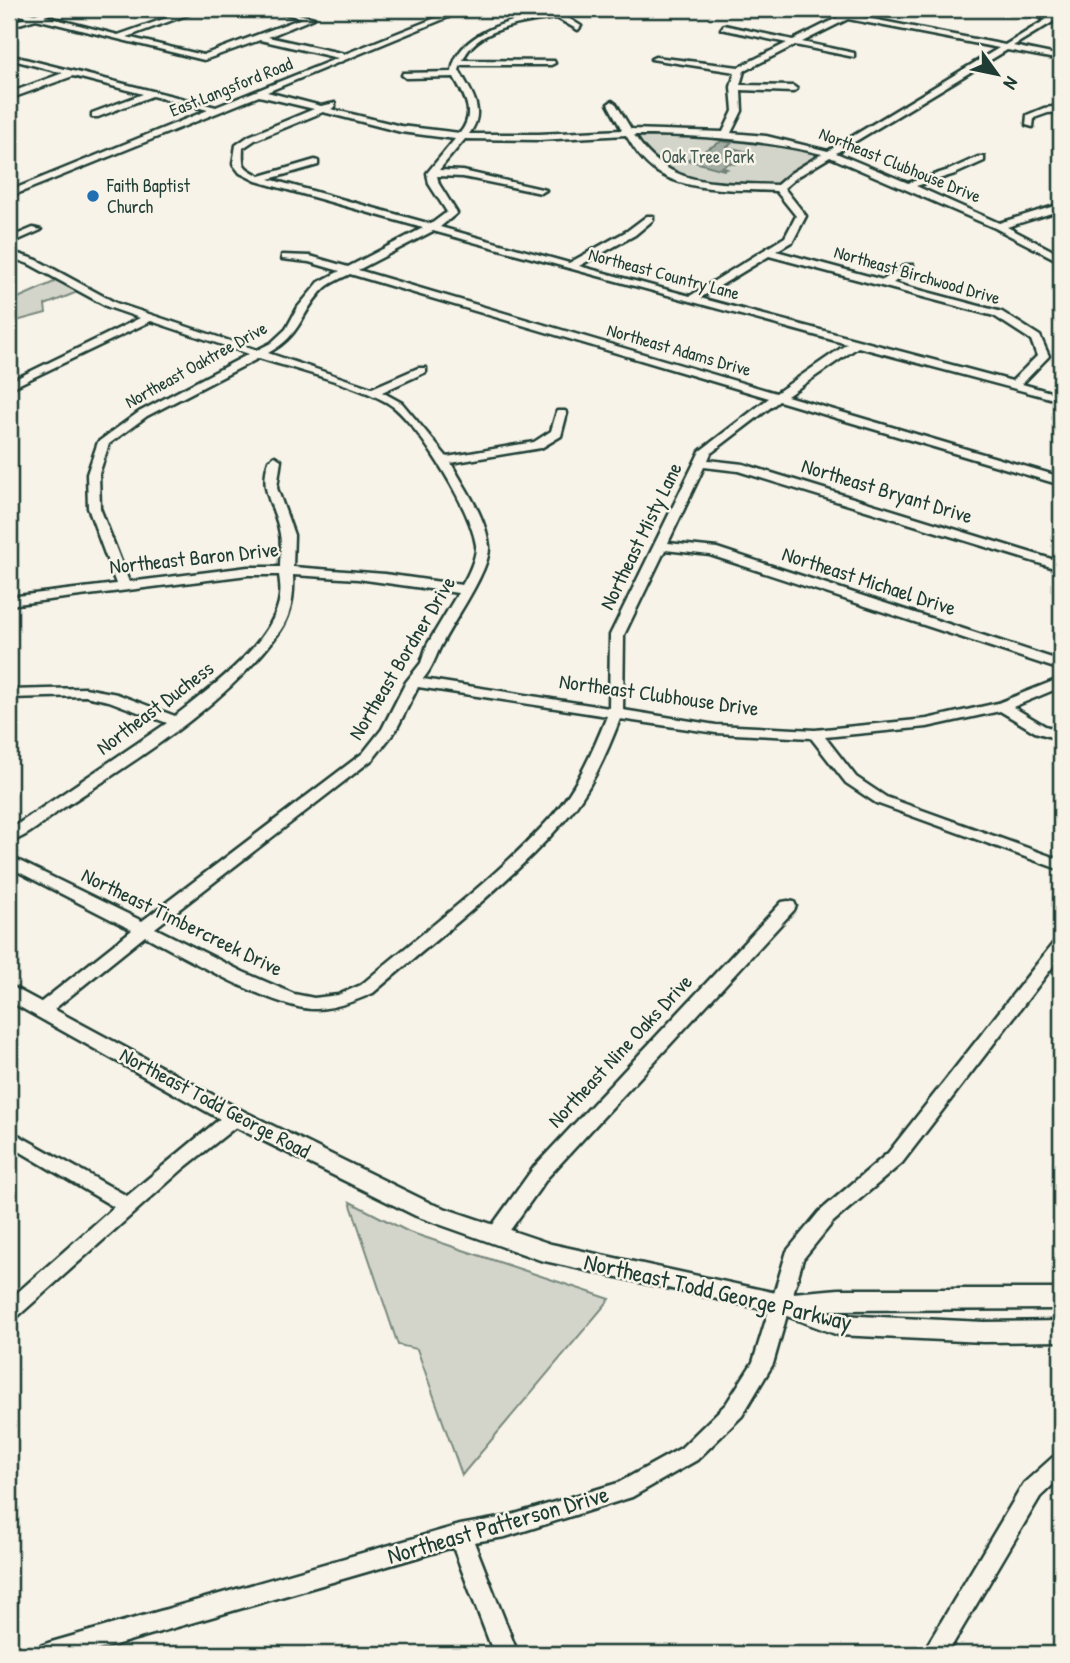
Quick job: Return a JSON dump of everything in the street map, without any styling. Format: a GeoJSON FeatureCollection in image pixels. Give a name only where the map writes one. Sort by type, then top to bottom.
{"type":"FeatureCollection","features":[{"type":"Feature","properties":{"kind":"main road","name":"Northeast Todd George Road"},"geometry":{"type":"LineString","coordinates":[[9,992],[235,1117],[424,1210]]}},
{"type":"Feature","properties":{"kind":"main road","name":"Northeast Todd George Parkway"},"geometry":{"type":"LineString","coordinates":[[424,1210],[549,1253],[779,1303],[838,1325],[984,1332],[1061,1331]]}},
{"type":"Feature","properties":{"kind":"main road"},"geometry":{"type":"LineString","coordinates":[[779,1303],[839,1299],[1061,1299]]}},
{"type":"Feature","properties":{"kind":"street"},"geometry":{"type":"LineString","coordinates":[[9,25],[59,9]]}},
{"type":"Feature","properties":{"kind":"street"},"geometry":{"type":"LineString","coordinates":[[117,37],[199,9]]}},
{"type":"Feature","properties":{"kind":"street"},"geometry":{"type":"LineString","coordinates":[[9,10],[204,58],[310,18],[270,9]]}},
{"type":"Feature","properties":{"kind":"street"},"geometry":{"type":"LineString","coordinates":[[446,9],[461,10]]}},
{"type":"Feature","properties":{"kind":"street"},"geometry":{"type":"LineString","coordinates":[[541,191],[463,174],[432,173],[473,123],[473,105],[457,74],[456,62],[466,46],[495,30],[558,15],[600,9]]}},
{"type":"Feature","properties":{"kind":"street"},"geometry":{"type":"LineString","coordinates":[[810,9],[1061,58]]}},
{"type":"Feature","properties":{"kind":"street"},"geometry":{"type":"LineString","coordinates":[[1006,9],[1058,16]]}},
{"type":"Feature","properties":{"kind":"street","name":"East Langsford Road"},"geometry":{"type":"LineString","coordinates":[[9,194],[461,10]]}},
{"type":"Feature","properties":{"kind":"street"},"geometry":{"type":"LineString","coordinates":[[558,15],[578,28]]}},
{"type":"Feature","properties":{"kind":"street"},"geometry":{"type":"LineString","coordinates":[[655,59],[740,70],[848,16]]}},
{"type":"Feature","properties":{"kind":"street"},"geometry":{"type":"LineString","coordinates":[[612,104],[654,165],[665,173],[691,180],[779,188],[827,153],[1058,16]]}},
{"type":"Feature","properties":{"kind":"street"},"geometry":{"type":"LineString","coordinates":[[724,27],[850,55]]}},
{"type":"Feature","properties":{"kind":"street"},"geometry":{"type":"LineString","coordinates":[[259,37],[346,57]]}},
{"type":"Feature","properties":{"kind":"street"},"geometry":{"type":"LineString","coordinates":[[9,57],[218,110]]}},
{"type":"Feature","properties":{"kind":"street"},"geometry":{"type":"LineString","coordinates":[[456,62],[551,63]]}},
{"type":"Feature","properties":{"kind":"street"},"geometry":{"type":"LineString","coordinates":[[726,134],[739,107],[735,87],[740,70]]}},
{"type":"Feature","properties":{"kind":"street"},"geometry":{"type":"LineString","coordinates":[[9,96],[72,73]]}},
{"type":"Feature","properties":{"kind":"street"},"geometry":{"type":"LineString","coordinates":[[406,75],[457,74]]}},
{"type":"Feature","properties":{"kind":"street"},"geometry":{"type":"LineString","coordinates":[[735,87],[793,89]]}},
{"type":"Feature","properties":{"kind":"street","name":"Northeast Clubhouse Drive"},"geometry":{"type":"LineString","coordinates":[[268,89],[410,131],[463,136],[538,137],[629,132],[726,134],[827,153],[998,226],[1061,259]]}},
{"type":"Feature","properties":{"kind":"street"},"geometry":{"type":"LineString","coordinates":[[95,115],[152,93]]}},
{"type":"Feature","properties":{"kind":"street","name":"Northeast Clubhouse Drive"},"geometry":{"type":"LineString","coordinates":[[258,93],[328,107]]}},
{"type":"Feature","properties":{"kind":"street"},"geometry":{"type":"LineString","coordinates":[[315,163],[259,180],[243,171],[238,164],[239,148],[252,138],[328,107]]}},
{"type":"Feature","properties":{"kind":"street"},"geometry":{"type":"LineString","coordinates":[[1030,125],[1030,117],[1035,114],[1061,109]]}},
{"type":"Feature","properties":{"kind":"street"},"geometry":{"type":"LineString","coordinates":[[906,186],[952,172],[981,159]]}},
{"type":"Feature","properties":{"kind":"street","name":"Northeast Oaktree Drive"},"geometry":{"type":"LineString","coordinates":[[123,585],[94,508],[93,474],[104,442],[143,414],[259,354],[291,331],[302,309],[323,284],[431,228],[452,213],[450,205],[436,190],[432,173]]}},
{"type":"Feature","properties":{"kind":"street","name":"Northeast Country Lane"},"geometry":{"type":"LineString","coordinates":[[259,180],[570,267],[1061,398]]}},
{"type":"Feature","properties":{"kind":"street"},"geometry":{"type":"LineString","coordinates":[[692,299],[789,239],[801,216],[779,188]]}},
{"type":"Feature","properties":{"kind":"street"},"geometry":{"type":"LineString","coordinates":[[998,226],[1061,207]]}},
{"type":"Feature","properties":{"kind":"street"},"geometry":{"type":"LineString","coordinates":[[570,267],[631,233],[650,218]]}},
{"type":"Feature","properties":{"kind":"street"},"geometry":{"type":"LineString","coordinates":[[9,241],[36,230]]}},
{"type":"Feature","properties":{"kind":"street","name":"Northeast Birchwood Drive"},"geometry":{"type":"LineString","coordinates":[[767,252],[998,314],[1036,338],[1043,356],[1014,386]]}},
{"type":"Feature","properties":{"kind":"street","name":"Northeast Bordner Drive"},"geometry":{"type":"LineString","coordinates":[[9,254],[33,262],[112,305],[373,392],[398,405],[444,461],[474,518],[483,548],[467,590],[434,645],[428,664],[413,682],[388,730],[368,756],[143,929],[43,1010]]}},
{"type":"Feature","properties":{"kind":"street","name":"Northeast Adams Drive"},"geometry":{"type":"LineString","coordinates":[[286,257],[310,260],[1061,481]]}},
{"type":"Feature","properties":{"kind":"street","name":"Northeast Bordner Drive"},"geometry":{"type":"LineString","coordinates":[[9,264],[46,270]]}},
{"type":"Feature","properties":{"kind":"street"},"geometry":{"type":"LineString","coordinates":[[885,283],[909,267]]}},
{"type":"Feature","properties":{"kind":"street"},"geometry":{"type":"LineString","coordinates":[[9,386],[149,318]]}},
{"type":"Feature","properties":{"kind":"street","name":"Northeast Misty Lane"},"geometry":{"type":"LineString","coordinates":[[341,1000],[366,989],[412,953],[511,866],[560,817],[597,760],[616,711],[617,635],[706,451],[855,344]]}},
{"type":"Feature","properties":{"kind":"street"},"geometry":{"type":"LineString","coordinates":[[373,392],[422,370]]}},
{"type":"Feature","properties":{"kind":"street"},"geometry":{"type":"LineString","coordinates":[[444,461],[537,445],[556,433],[561,413]]}},
{"type":"Feature","properties":{"kind":"street","name":"Northeast Duchess"},"geometry":{"type":"LineString","coordinates":[[9,837],[178,722],[234,675],[269,637],[283,616],[285,608],[286,531],[270,490],[269,475],[275,460]]}},
{"type":"Feature","properties":{"kind":"street","name":"Northeast Bryant Drive"},"geometry":{"type":"LineString","coordinates":[[700,463],[739,467],[1061,566]]}},
{"type":"Feature","properties":{"kind":"street","name":"Northeast Michael Drive"},"geometry":{"type":"LineString","coordinates":[[662,546],[712,551],[1061,666]]}},
{"type":"Feature","properties":{"kind":"street","name":"Northeast Baron Drive"},"geometry":{"type":"LineString","coordinates":[[9,601],[248,570],[372,574],[467,590]]}},
{"type":"Feature","properties":{"kind":"street","name":"Northeast Clubhouse Drive"},"geometry":{"type":"LineString","coordinates":[[413,682],[616,711],[716,729],[816,734],[927,723],[1002,706],[1061,682]]}},
{"type":"Feature","properties":{"kind":"street"},"geometry":{"type":"LineString","coordinates":[[9,694],[85,692],[112,697],[178,722]]}},
{"type":"Feature","properties":{"kind":"street"},"geometry":{"type":"LineString","coordinates":[[1002,706],[1040,729],[1061,736]]}},
{"type":"Feature","properties":{"kind":"street"},"geometry":{"type":"LineString","coordinates":[[816,734],[850,780],[881,800],[1061,865]]}},
{"type":"Feature","properties":{"kind":"street","name":"Northeast Timbercreek Drive"},"geometry":{"type":"LineString","coordinates":[[9,860],[143,929],[290,999],[314,1004],[341,1000]]}},
{"type":"Feature","properties":{"kind":"street","name":"Northeast Nine Oaks Drive"},"geometry":{"type":"LineString","coordinates":[[496,1235],[541,1172],[703,994],[788,906]]}},
{"type":"Feature","properties":{"kind":"street","name":"Northeast Patterson Drive"},"geometry":{"type":"LineString","coordinates":[[48,1654],[460,1535],[505,1527],[624,1490],[689,1454],[734,1410],[764,1364],[794,1256],[826,1217],[895,1158],[1061,945]]}},
{"type":"Feature","properties":{"kind":"street"},"geometry":{"type":"LineString","coordinates":[[9,1312],[128,1206],[235,1117]]}},
{"type":"Feature","properties":{"kind":"street"},"geometry":{"type":"LineString","coordinates":[[9,1137],[128,1206]]}},
{"type":"Feature","properties":{"kind":"street"},"geometry":{"type":"LineString","coordinates":[[934,1654],[1032,1490],[1061,1463]]}},
{"type":"Feature","properties":{"kind":"street"},"geometry":{"type":"LineString","coordinates":[[460,1535],[506,1654]]}},
{"type":"Feature","properties":{"kind":"green space","name":"Oak Tree Park"},"geometry":{"type":"Polygon","coordinates":[[[638,136],[750,138],[821,154],[781,183],[732,184],[665,169],[650,157],[638,136]]]}},
{"type":"Feature","properties":{"kind":"green space"},"geometry":{"type":"Polygon","coordinates":[[[61,279],[80,291],[45,305],[46,313],[9,323],[9,302],[61,279]]]}},
{"type":"Feature","properties":{"kind":"green space"},"geometry":{"type":"Polygon","coordinates":[[[350,1202],[409,1232],[610,1299],[462,1475],[417,1349],[398,1345],[350,1202]]]}},
{"type":"Feature","properties":{"kind":"shaded area"},"geometry":{"type":"Polygon","coordinates":[[[722,141],[732,143],[727,147],[753,153],[735,164],[729,163],[722,167],[727,169],[724,170],[687,160],[722,141]]]}},
{"type":"Feature","properties":{"kind":"place","name":"Faith Baptist Church"},"geometry":{"type":"Point","coordinates":[93,196]}}]}
